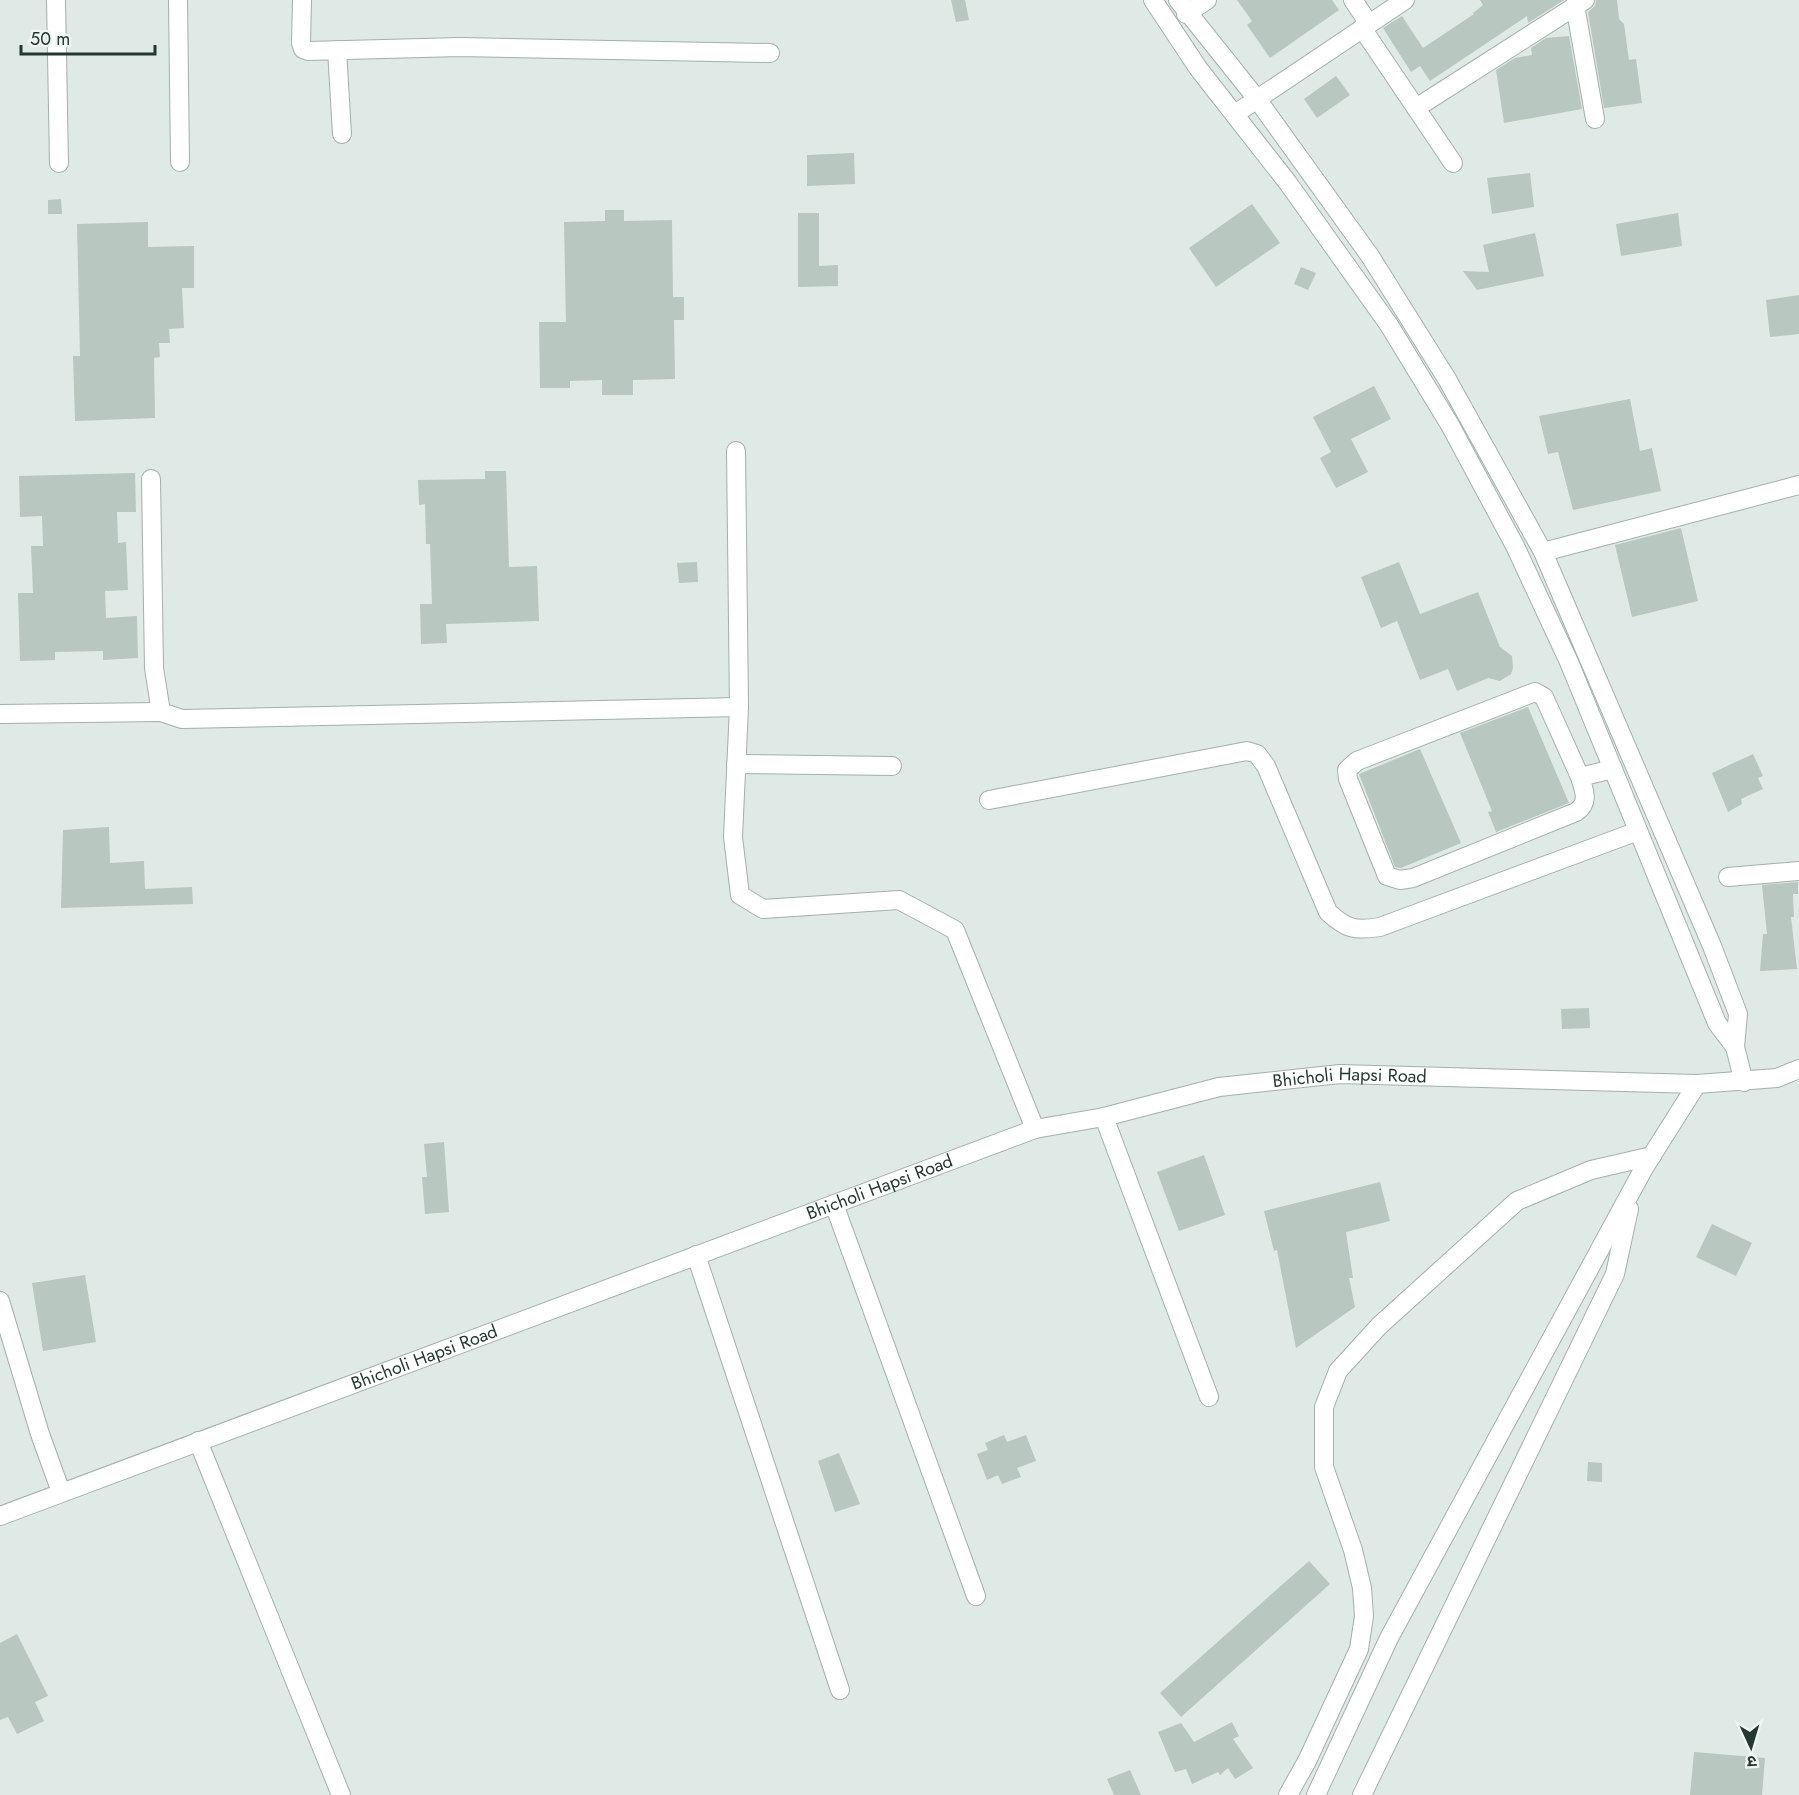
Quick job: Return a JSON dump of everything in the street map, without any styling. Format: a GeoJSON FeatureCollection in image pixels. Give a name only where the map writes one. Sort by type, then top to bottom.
{"type":"FeatureCollection","features":[{"type":"Feature","properties":{"kind":"street"},"geometry":{"type":"LineString","coordinates":[[56,0],[59,163]]}},
{"type":"Feature","properties":{"kind":"street"},"geometry":{"type":"LineString","coordinates":[[178,0],[180,162]]}},
{"type":"Feature","properties":{"kind":"street"},"geometry":{"type":"LineString","coordinates":[[302,0],[303,49],[460,47],[770,53]]}},
{"type":"Feature","properties":{"kind":"street"},"geometry":{"type":"LineString","coordinates":[[1153,0],[1198,68],[1288,183],[1389,325],[1450,425],[1515,546],[1569,662],[1717,1023],[1735,1047]]}},
{"type":"Feature","properties":{"kind":"street"},"geometry":{"type":"LineString","coordinates":[[1207,0],[1182,7],[1257,99],[1370,256],[1436,360],[1543,552],[1712,946],[1738,1014],[1735,1047],[1744,1082]]}},
{"type":"Feature","properties":{"kind":"street"},"geometry":{"type":"LineString","coordinates":[[1353,0],[1365,26],[1453,163]]}},
{"type":"Feature","properties":{"kind":"street"},"geometry":{"type":"LineString","coordinates":[[1234,114],[1405,0]]}},
{"type":"Feature","properties":{"kind":"street"},"geometry":{"type":"LineString","coordinates":[[1416,108],[1580,3],[1595,119]]}},
{"type":"Feature","properties":{"kind":"street"},"geometry":{"type":"LineString","coordinates":[[337,50],[342,134]]}},
{"type":"Feature","properties":{"kind":"street"},"geometry":{"type":"LineString","coordinates":[[736,451],[739,707],[732,837],[740,895],[763,909],[899,900],[955,930],[1035,1129]]}},
{"type":"Feature","properties":{"kind":"street"},"geometry":{"type":"LineString","coordinates":[[151,479],[154,668],[161,712]]}},
{"type":"Feature","properties":{"kind":"street"},"geometry":{"type":"LineString","coordinates":[[1543,552],[1799,485]]}},
{"type":"Feature","properties":{"kind":"street"},"geometry":{"type":"LineString","coordinates":[[1535,692],[1544,697],[1580,777],[1586,798],[1582,809],[1413,878],[1400,880],[1387,876],[1348,779],[1347,770],[1357,761],[1535,692]]}},
{"type":"Feature","properties":{"kind":"street"},"geometry":{"type":"LineString","coordinates":[[0,714],[161,712],[182,718],[739,707]]}},
{"type":"Feature","properties":{"kind":"street"},"geometry":{"type":"LineString","coordinates":[[989,800],[1247,751],[1257,754],[1266,766],[1328,912],[1342,925],[1362,930],[1380,927],[1638,831]]}},
{"type":"Feature","properties":{"kind":"street"},"geometry":{"type":"LineString","coordinates":[[736,764],[892,766]]}},
{"type":"Feature","properties":{"kind":"street"},"geometry":{"type":"LineString","coordinates":[[1580,777],[1613,769]]}},
{"type":"Feature","properties":{"kind":"street"},"geometry":{"type":"LineString","coordinates":[[1728,877],[1799,871]]}},
{"type":"Feature","properties":{"kind":"street","name":"Bhicholi Hapsi Road"},"geometry":{"type":"LineString","coordinates":[[0,1516],[1035,1129],[1104,1118],[1219,1087],[1340,1074],[1696,1084],[1777,1078],[1799,1069]]}},
{"type":"Feature","properties":{"kind":"street"},"geometry":{"type":"LineString","coordinates":[[1777,1078],[1799,1087]]}},
{"type":"Feature","properties":{"kind":"street"},"geometry":{"type":"LineString","coordinates":[[1316,1795],[1389,1638],[1633,1189],[1696,1084]]}},
{"type":"Feature","properties":{"kind":"street"},"geometry":{"type":"LineString","coordinates":[[1104,1118],[1209,1396]]}},
{"type":"Feature","properties":{"kind":"street"},"geometry":{"type":"LineString","coordinates":[[1287,1795],[1307,1761],[1359,1649],[1364,1616],[1362,1588],[1353,1550],[1324,1467],[1324,1407],[1338,1371],[1379,1326],[1517,1201],[1591,1170],[1652,1156]]}},
{"type":"Feature","properties":{"kind":"street"},"geometry":{"type":"LineString","coordinates":[[1362,1795],[1615,1274],[1633,1189]]}},
{"type":"Feature","properties":{"kind":"street"},"geometry":{"type":"LineString","coordinates":[[834,1204],[976,1596]]}},
{"type":"Feature","properties":{"kind":"street"},"geometry":{"type":"LineString","coordinates":[[696,1256],[840,1690]]}},
{"type":"Feature","properties":{"kind":"street"},"geometry":{"type":"LineString","coordinates":[[0,1300],[40,1434],[61,1492]]}},
{"type":"Feature","properties":{"kind":"street"},"geometry":{"type":"LineString","coordinates":[[198,1441],[341,1795]]}},
{"type":"Feature","properties":{"kind":"building"},"geometry":{"type":"Polygon","coordinates":[[[951,0],[965,0],[969,20],[956,22],[951,0]]]}},
{"type":"Feature","properties":{"kind":"building"},"geometry":{"type":"Polygon","coordinates":[[[1237,0],[1332,0],[1339,10],[1270,58],[1247,25],[1252,21],[1237,0]]]}},
{"type":"Feature","properties":{"kind":"building"},"geometry":{"type":"Polygon","coordinates":[[[1480,0],[1564,0],[1528,23],[1527,16],[1430,81],[1420,66],[1411,72],[1383,28],[1402,16],[1423,48],[1474,14],[1483,5],[1480,0]]]}},
{"type":"Feature","properties":{"kind":"building"},"geometry":{"type":"Polygon","coordinates":[[[1596,0],[1617,0],[1619,19],[1624,24],[1629,60],[1636,59],[1642,103],[1604,108],[1588,12],[1595,6],[1596,0]]]}},
{"type":"Feature","properties":{"kind":"building"},"geometry":{"type":"Polygon","coordinates":[[[1569,36],[1582,109],[1504,123],[1496,70],[1515,58],[1532,55],[1531,48],[1546,38],[1569,36]]]}},
{"type":"Feature","properties":{"kind":"building"},"geometry":{"type":"Polygon","coordinates":[[[1336,76],[1350,95],[1317,118],[1304,99],[1336,76]]]}},
{"type":"Feature","properties":{"kind":"building"},"geometry":{"type":"Polygon","coordinates":[[[854,153],[855,184],[807,186],[807,155],[854,153]]]}},
{"type":"Feature","properties":{"kind":"building"},"geometry":{"type":"Polygon","coordinates":[[[1530,173],[1534,207],[1492,214],[1487,178],[1530,173]]]}},
{"type":"Feature","properties":{"kind":"building"},"geometry":{"type":"Polygon","coordinates":[[[61,199],[62,214],[48,214],[48,200],[61,199]]]}},
{"type":"Feature","properties":{"kind":"building"},"geometry":{"type":"Polygon","coordinates":[[[1252,204],[1280,243],[1216,287],[1189,248],[1252,204]]]}},
{"type":"Feature","properties":{"kind":"building"},"geometry":{"type":"Polygon","coordinates":[[[605,210],[624,210],[624,221],[672,220],[673,297],[684,297],[684,320],[674,320],[675,379],[633,380],[633,395],[602,395],[602,380],[570,381],[570,388],[540,388],[539,322],[566,322],[564,222],[605,221],[605,210]]]}},
{"type":"Feature","properties":{"kind":"building"},"geometry":{"type":"Polygon","coordinates":[[[798,213],[819,213],[819,266],[838,265],[838,286],[798,287],[798,213]]]}},
{"type":"Feature","properties":{"kind":"building"},"geometry":{"type":"Polygon","coordinates":[[[1678,213],[1682,246],[1621,256],[1616,224],[1678,213]]]}},
{"type":"Feature","properties":{"kind":"building"},"geometry":{"type":"Polygon","coordinates":[[[148,222],[148,247],[194,246],[194,288],[182,288],[184,328],[169,329],[170,343],[159,343],[160,357],[154,358],[155,418],[75,421],[73,356],[80,356],[77,224],[148,222]]]}},
{"type":"Feature","properties":{"kind":"building"},"geometry":{"type":"Polygon","coordinates":[[[1535,233],[1544,276],[1477,290],[1463,271],[1489,272],[1483,245],[1535,233]]]}},
{"type":"Feature","properties":{"kind":"building"},"geometry":{"type":"Polygon","coordinates":[[[1301,267],[1316,273],[1308,290],[1294,284],[1301,267]]]}},
{"type":"Feature","properties":{"kind":"building"},"geometry":{"type":"Polygon","coordinates":[[[1799,295],[1799,334],[1770,337],[1766,300],[1799,295]]]}},
{"type":"Feature","properties":{"kind":"building"},"geometry":{"type":"Polygon","coordinates":[[[1374,386],[1391,419],[1351,439],[1368,472],[1336,488],[1320,458],[1331,452],[1313,417],[1374,386]]]}},
{"type":"Feature","properties":{"kind":"building"},"geometry":{"type":"Polygon","coordinates":[[[1630,399],[1640,451],[1652,448],[1661,491],[1573,510],[1558,452],[1548,454],[1539,416],[1630,399]]]}},
{"type":"Feature","properties":{"kind":"building"},"geometry":{"type":"Polygon","coordinates":[[[485,471],[506,471],[509,567],[537,566],[539,621],[446,624],[447,643],[421,644],[420,604],[432,604],[430,544],[426,544],[425,504],[419,505],[418,480],[485,479],[485,471]]]}},
{"type":"Feature","properties":{"kind":"building"},"geometry":{"type":"Polygon","coordinates":[[[135,473],[136,512],[117,512],[118,543],[126,542],[128,590],[105,591],[106,618],[137,616],[138,658],[103,660],[103,651],[55,652],[55,660],[20,661],[18,593],[33,593],[31,546],[43,546],[42,516],[20,517],[19,476],[135,473]]]}},
{"type":"Feature","properties":{"kind":"building"},"geometry":{"type":"Polygon","coordinates":[[[1681,528],[1698,601],[1632,617],[1615,545],[1681,528]]]}},
{"type":"Feature","properties":{"kind":"building"},"geometry":{"type":"Polygon","coordinates":[[[697,562],[698,582],[679,583],[677,563],[697,562]]]}},
{"type":"Feature","properties":{"kind":"building"},"geometry":{"type":"Polygon","coordinates":[[[1399,562],[1420,614],[1478,592],[1500,647],[1512,656],[1511,674],[1500,681],[1488,678],[1457,691],[1448,669],[1420,680],[1397,621],[1381,628],[1361,577],[1399,562]]]}},
{"type":"Feature","properties":{"kind":"building"},"geometry":{"type":"Polygon","coordinates":[[[1528,707],[1569,803],[1496,832],[1488,812],[1492,811],[1460,733],[1528,707]]]}},
{"type":"Feature","properties":{"kind":"building"},"geometry":{"type":"Polygon","coordinates":[[[1420,749],[1461,843],[1401,868],[1395,867],[1359,774],[1420,749]]]}},
{"type":"Feature","properties":{"kind":"building"},"geometry":{"type":"Polygon","coordinates":[[[1753,754],[1763,776],[1758,778],[1763,789],[1741,799],[1742,804],[1728,812],[1712,773],[1753,754]]]}},
{"type":"Feature","properties":{"kind":"building"},"geometry":{"type":"Polygon","coordinates":[[[109,827],[110,863],[144,861],[145,889],[192,887],[193,904],[61,908],[63,830],[109,827]]]}},
{"type":"Feature","properties":{"kind":"building"},"geometry":{"type":"Polygon","coordinates":[[[1798,882],[1798,894],[1793,894],[1794,917],[1791,917],[1797,969],[1760,971],[1763,934],[1767,934],[1762,885],[1798,882]]]}},
{"type":"Feature","properties":{"kind":"building"},"geometry":{"type":"Polygon","coordinates":[[[1589,1008],[1590,1028],[1562,1029],[1561,1009],[1589,1008]]]}},
{"type":"Feature","properties":{"kind":"building"},"geometry":{"type":"Polygon","coordinates":[[[444,1142],[449,1212],[425,1214],[422,1177],[427,1177],[424,1144],[444,1142]]]}},
{"type":"Feature","properties":{"kind":"building"},"geometry":{"type":"Polygon","coordinates":[[[1204,1155],[1225,1215],[1179,1231],[1157,1172],[1204,1155]]]}},
{"type":"Feature","properties":{"kind":"building"},"geometry":{"type":"Polygon","coordinates":[[[1380,1182],[1390,1221],[1346,1232],[1353,1278],[1349,1278],[1355,1307],[1296,1348],[1277,1250],[1274,1251],[1264,1211],[1380,1182]]]}},
{"type":"Feature","properties":{"kind":"building"},"geometry":{"type":"Polygon","coordinates":[[[1712,1224],[1752,1243],[1736,1276],[1696,1257],[1712,1224]]]}},
{"type":"Feature","properties":{"kind":"building"},"geometry":{"type":"Polygon","coordinates":[[[85,1275],[96,1342],[43,1351],[32,1283],[85,1275]]]}},
{"type":"Feature","properties":{"kind":"building"},"geometry":{"type":"Polygon","coordinates":[[[1004,1435],[1007,1442],[1026,1435],[1036,1461],[1017,1468],[1021,1477],[1002,1484],[998,1475],[987,1480],[977,1454],[988,1450],[985,1443],[1004,1435]]]}},
{"type":"Feature","properties":{"kind":"building"},"geometry":{"type":"Polygon","coordinates":[[[839,1453],[860,1504],[835,1512],[818,1461],[839,1453]]]}},
{"type":"Feature","properties":{"kind":"building"},"geometry":{"type":"Polygon","coordinates":[[[1588,1462],[1602,1463],[1602,1482],[1587,1481],[1588,1462]]]}},
{"type":"Feature","properties":{"kind":"building"},"geometry":{"type":"Polygon","coordinates":[[[1309,1561],[1330,1584],[1181,1717],[1160,1693],[1309,1561]]]}},
{"type":"Feature","properties":{"kind":"building"},"geometry":{"type":"Polygon","coordinates":[[[17,1634],[48,1696],[35,1702],[44,1721],[17,1734],[8,1717],[0,1720],[0,1643],[17,1634]]]}},
{"type":"Feature","properties":{"kind":"building"},"geometry":{"type":"Polygon","coordinates":[[[1232,1722],[1239,1736],[1233,1739],[1253,1768],[1235,1779],[1228,1768],[1220,1775],[1218,1772],[1192,1784],[1186,1769],[1175,1772],[1158,1732],[1181,1723],[1194,1742],[1232,1722]]]}},
{"type":"Feature","properties":{"kind":"building"},"geometry":{"type":"Polygon","coordinates":[[[1694,1752],[1765,1758],[1762,1795],[1690,1795],[1694,1752]]]}},
{"type":"Feature","properties":{"kind":"building"},"geometry":{"type":"Polygon","coordinates":[[[1130,1770],[1141,1795],[1114,1795],[1107,1779],[1130,1770]]]}}]}
